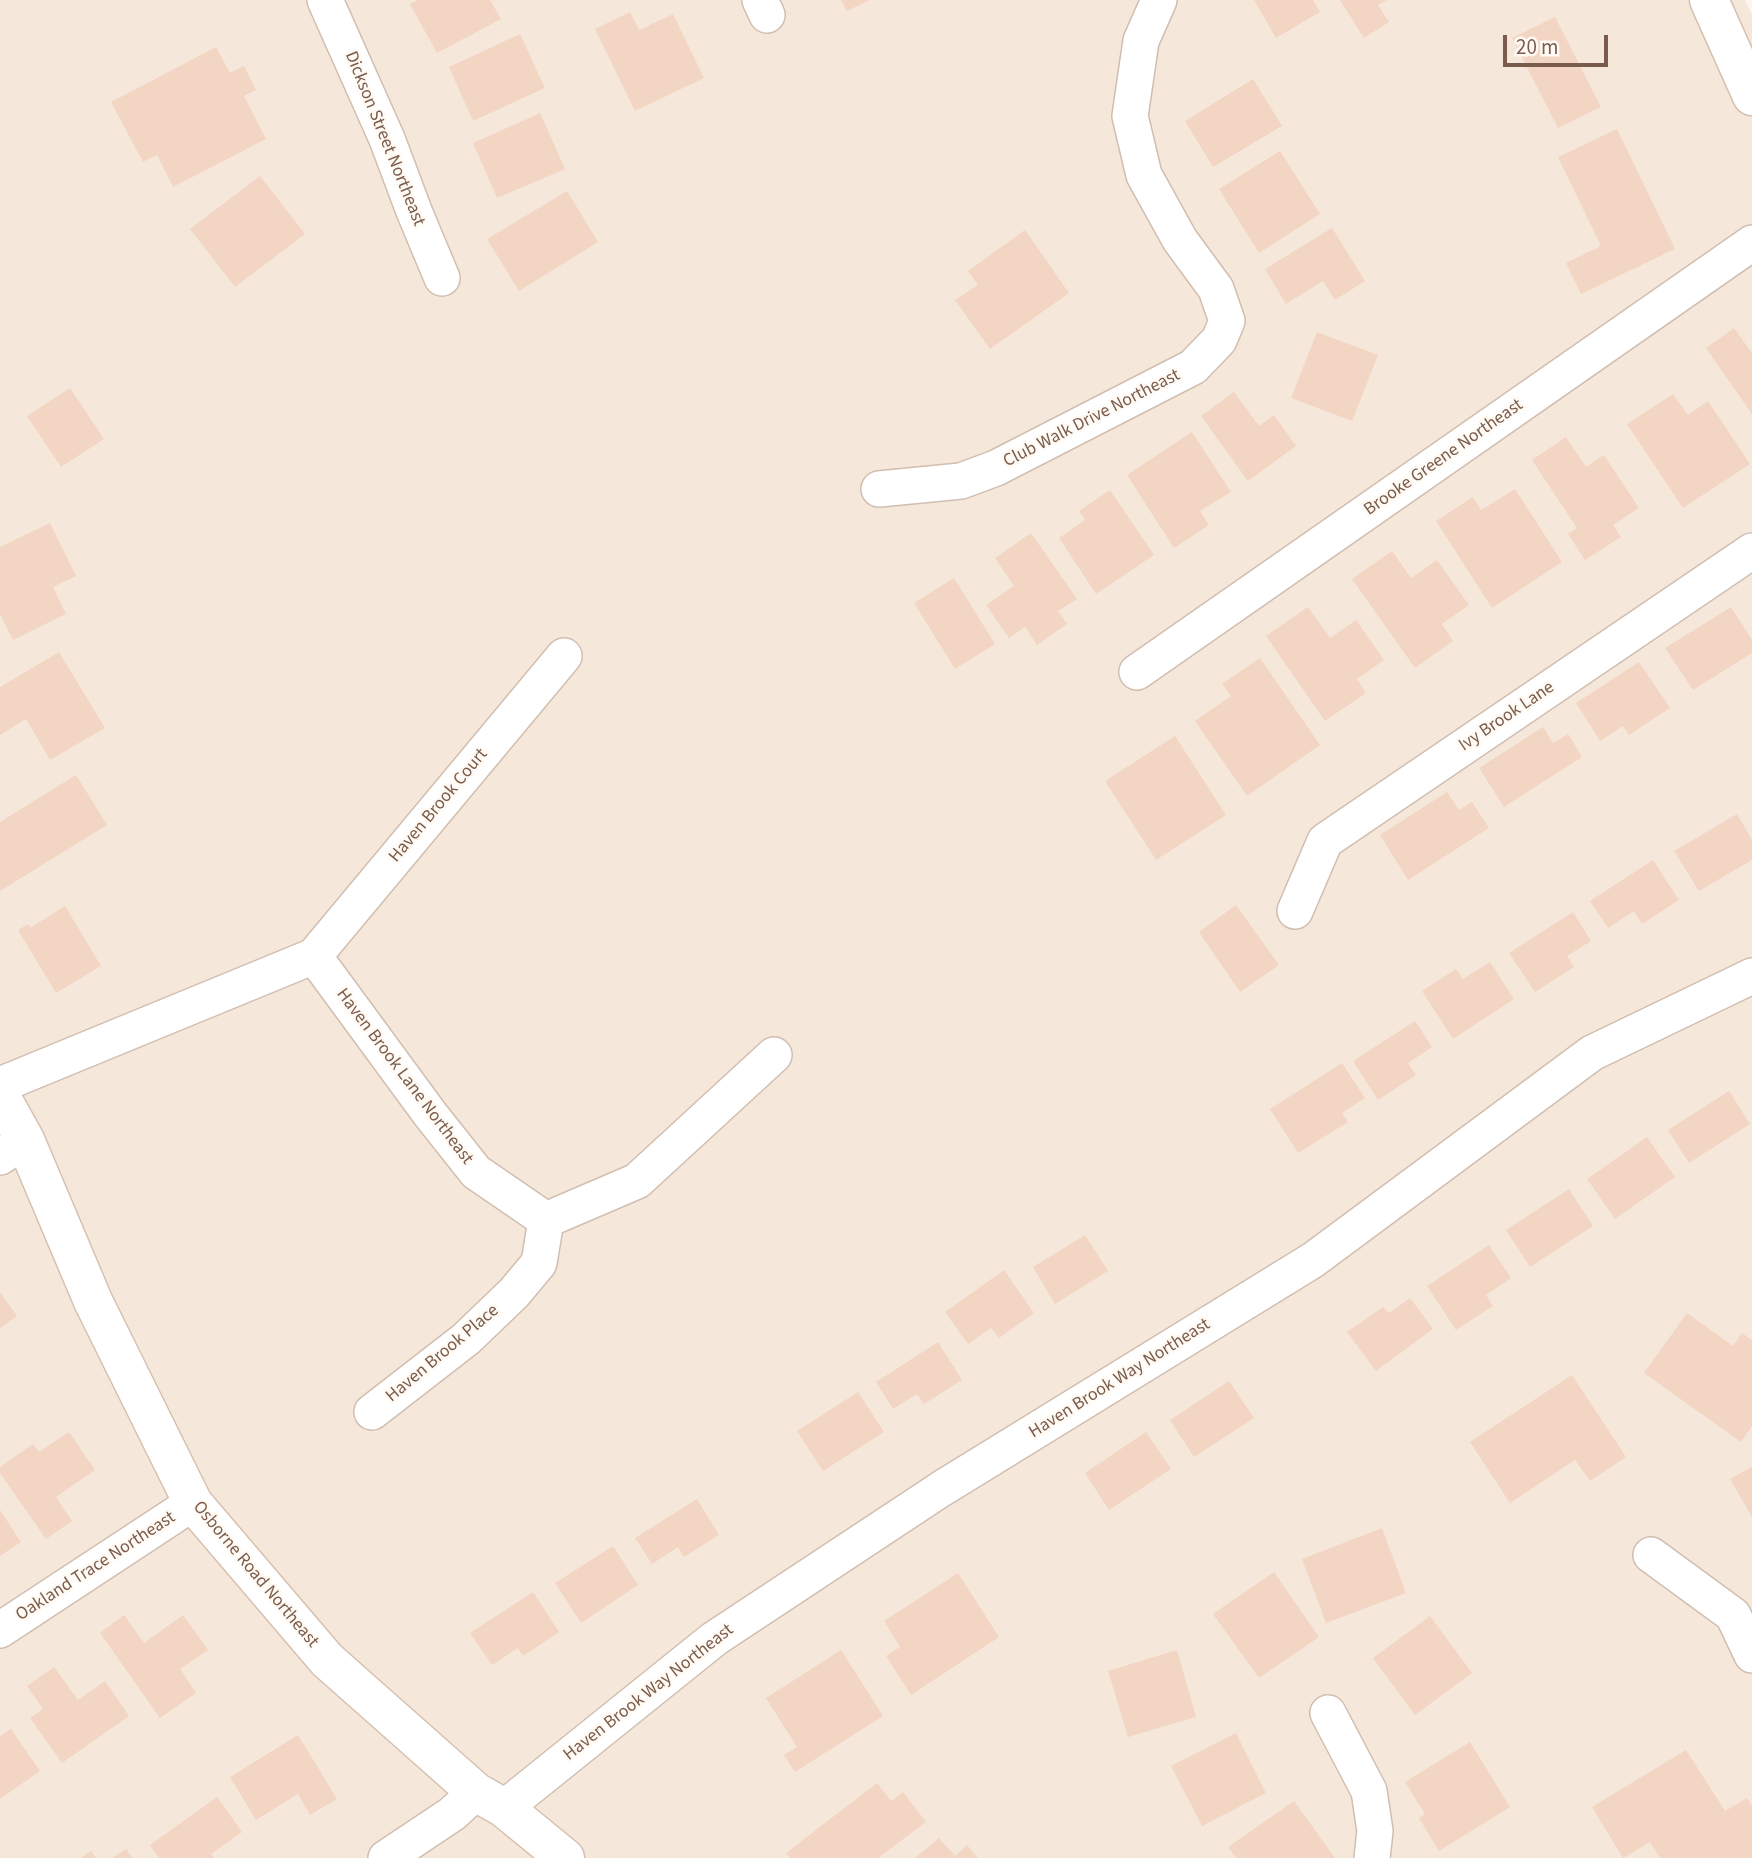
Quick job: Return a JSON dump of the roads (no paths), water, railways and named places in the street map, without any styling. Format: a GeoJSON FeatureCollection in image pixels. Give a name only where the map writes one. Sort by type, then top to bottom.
{"type":"FeatureCollection","features":[{"type":"Feature","properties":{"kind":"street","name":"Dickson Street Northeast"},"geometry":{"type":"LineString","coordinates":[[325,0],[387,139],[442,278]]}},
{"type":"Feature","properties":{"kind":"street","name":"Club Walk Drive Northeast"},"geometry":{"type":"LineString","coordinates":[[879,489],[961,481],[996,468],[1193,367],[1219,340],[1227,321],[1216,289],[1180,240],[1144,175],[1130,116],[1141,41],[1159,0]]}},
{"type":"Feature","properties":{"kind":"street"},"geometry":{"type":"LineString","coordinates":[[1709,0],[1752,96]]}},
{"type":"Feature","properties":{"kind":"street","name":"Brooke Greene Northeast"},"geometry":{"type":"LineString","coordinates":[[1137,672],[1752,243]]}},
{"type":"Feature","properties":{"kind":"street","name":"Ivy Brook Lane"},"geometry":{"type":"LineString","coordinates":[[1295,911],[1325,841],[1752,551]]}},
{"type":"Feature","properties":{"kind":"street","name":"Haven Brook Court"},"geometry":{"type":"LineString","coordinates":[[314,956],[564,656]]}},
{"type":"Feature","properties":{"kind":"street"},"geometry":{"type":"LineString","coordinates":[[0,1085],[314,956]]}},
{"type":"Feature","properties":{"kind":"street","name":"Haven Brook Lane Northeast"},"geometry":{"type":"LineString","coordinates":[[314,956],[476,1172],[546,1220]]}},
{"type":"Feature","properties":{"kind":"street","name":"Haven Brook Way Northeast"},"geometry":{"type":"LineString","coordinates":[[386,1858],[452,1814],[490,1800],[714,1639],[941,1489],[1313,1260],[1592,1053],[1752,976]]}},
{"type":"Feature","properties":{"kind":"street"},"geometry":{"type":"LineString","coordinates":[[546,1220],[637,1181],[774,1055]]}},
{"type":"Feature","properties":{"kind":"street","name":"Osborne Road Northeast"},"geometry":{"type":"LineString","coordinates":[[0,1095],[12,1148],[93,1301],[193,1503],[327,1660],[490,1800],[565,1858]]}},
{"type":"Feature","properties":{"kind":"street","name":"Haven Brook Place"},"geometry":{"type":"LineString","coordinates":[[372,1412],[466,1339],[514,1293],[539,1263],[546,1220]]}},
{"type":"Feature","properties":{"kind":"street","name":"Oakland Trace Northeast"},"geometry":{"type":"LineString","coordinates":[[0,1630],[193,1503]]}},
{"type":"Feature","properties":{"kind":"street"},"geometry":{"type":"LineString","coordinates":[[1651,1555],[1733,1615],[1752,1655]]}},
{"type":"Feature","properties":{"kind":"street"},"geometry":{"type":"LineString","coordinates":[[1328,1713],[1369,1791],[1375,1831],[1372,1858]]}}]}
